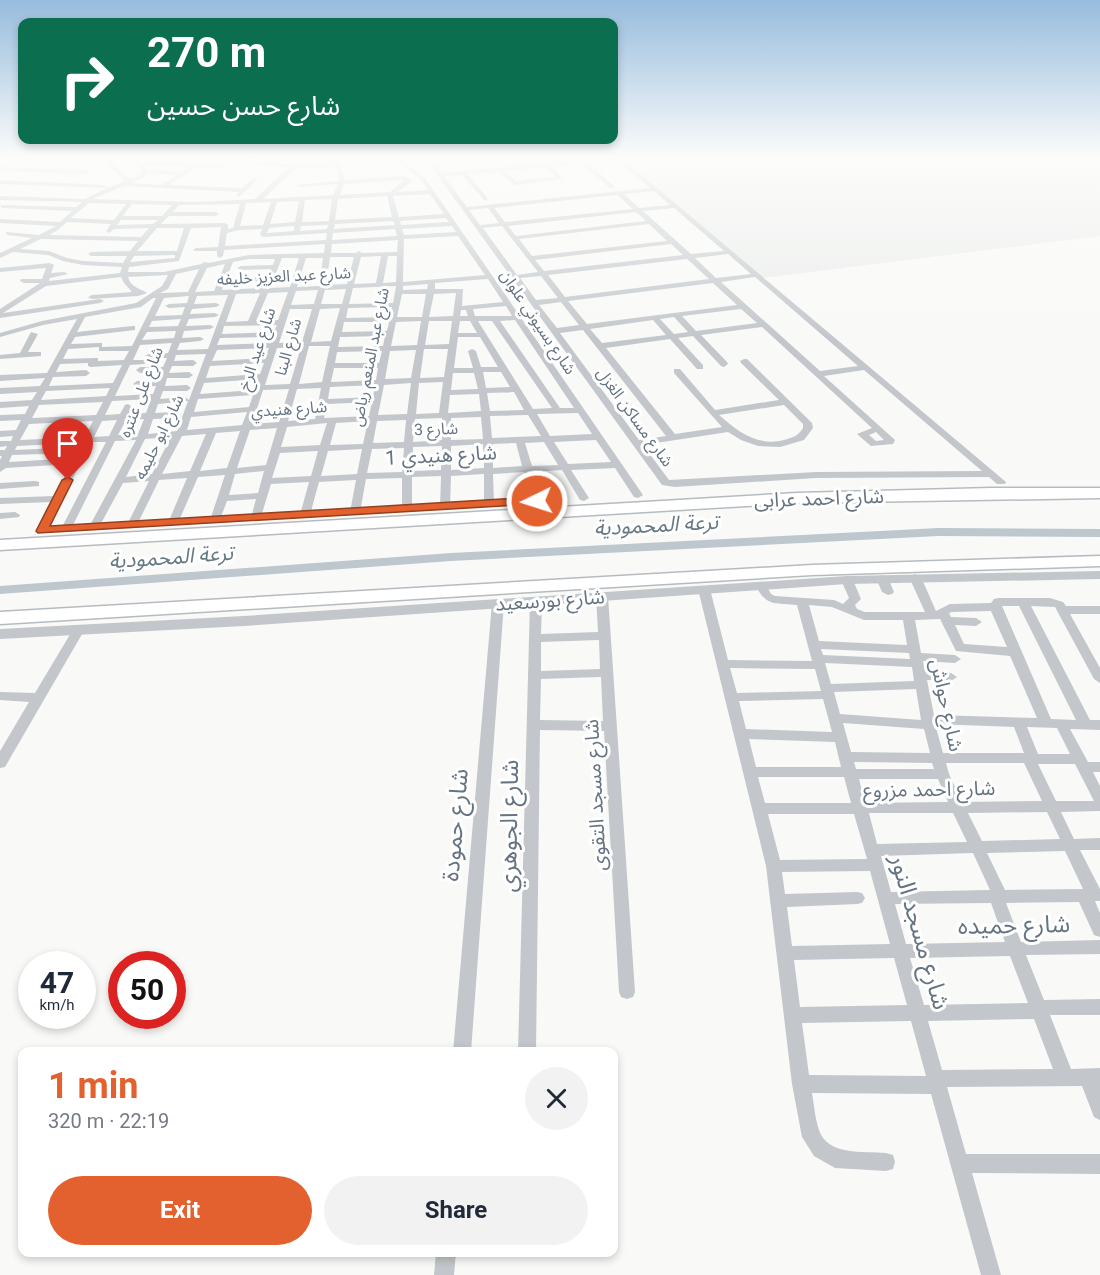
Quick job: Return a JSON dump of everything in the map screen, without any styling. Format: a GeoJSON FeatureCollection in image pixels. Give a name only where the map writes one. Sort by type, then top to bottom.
{"type":"FeatureCollection","features":[{"type":"Feature","properties":{"kind":"main road","name":"شارع احمد عرابى"},"geometry":{"type":"LineString","coordinates":[[0,533],[638,495],[997,478],[1100,482]]}},
{"type":"Feature","properties":{"kind":"main road","name":"شارع احمد عرابى"},"geometry":{"type":"LineString","coordinates":[[0,545],[786,499],[992,493],[1100,493]]}},
{"type":"Feature","properties":{"kind":"main road","name":"شارع بورسعيد"},"geometry":{"type":"LineString","coordinates":[[0,618],[812,570],[1100,561]]}},
{"type":"Feature","properties":{"kind":"street"},"geometry":{"type":"LineString","coordinates":[[40,220],[62,224]]}},
{"type":"Feature","properties":{"kind":"street"},"geometry":{"type":"LineString","coordinates":[[0,256],[41,237],[65,220]]}},
{"type":"Feature","properties":{"kind":"street"},"geometry":{"type":"LineString","coordinates":[[82,263],[116,220]]}},
{"type":"Feature","properties":{"kind":"street"},"geometry":{"type":"LineString","coordinates":[[0,223],[18,226],[113,225],[140,220]]}},
{"type":"Feature","properties":{"kind":"street"},"geometry":{"type":"LineString","coordinates":[[138,294],[124,276],[124,265],[130,254],[162,220]]}},
{"type":"Feature","properties":{"kind":"street"},"geometry":{"type":"LineString","coordinates":[[3,334],[138,305],[157,294],[173,276],[189,220]]}},
{"type":"Feature","properties":{"kind":"street"},"geometry":{"type":"LineString","coordinates":[[236,228],[238,220]]}},
{"type":"Feature","properties":{"kind":"street"},"geometry":{"type":"LineString","coordinates":[[256,257],[268,220]]}},
{"type":"Feature","properties":{"kind":"street"},"geometry":{"type":"LineString","coordinates":[[295,244],[299,220]]}},
{"type":"Feature","properties":{"kind":"street"},"geometry":{"type":"LineString","coordinates":[[198,238],[225,228],[357,220]]}},
{"type":"Feature","properties":{"kind":"street"},"geometry":{"type":"LineString","coordinates":[[319,421],[335,343],[366,240],[365,220]]}},
{"type":"Feature","properties":{"kind":"street"},"geometry":{"type":"LineString","coordinates":[[263,235],[366,229],[380,220]]}},
{"type":"Feature","properties":{"kind":"street","name":"شارع عبد المنعم رياض"},"geometry":{"type":"LineString","coordinates":[[355,512],[400,288],[401,238],[397,220]]}},
{"type":"Feature","properties":{"kind":"street"},"geometry":{"type":"LineString","coordinates":[[437,220],[452,224]]}},
{"type":"Feature","properties":{"kind":"street","name":"شارع بسيوني علوان"},"geometry":{"type":"LineString","coordinates":[[450,220],[638,495]]}},
{"type":"Feature","properties":{"kind":"street","name":"شارع مساكن الغزل"},"geometry":{"type":"LineString","coordinates":[[473,220],[664,481],[672,484],[816,475],[997,478]]}},
{"type":"Feature","properties":{"kind":"street"},"geometry":{"type":"LineString","coordinates":[[501,220],[672,437]]}},
{"type":"Feature","properties":{"kind":"street"},"geometry":{"type":"LineString","coordinates":[[478,227],[541,220]]}},
{"type":"Feature","properties":{"kind":"street"},"geometry":{"type":"LineString","coordinates":[[564,220],[607,266]]}},
{"type":"Feature","properties":{"kind":"street"},"geometry":{"type":"LineString","coordinates":[[586,220],[627,264]]}},
{"type":"Feature","properties":{"kind":"street"},"geometry":{"type":"LineString","coordinates":[[694,220],[997,478]]}},
{"type":"Feature","properties":{"kind":"street","name":"شارع البنا"},"geometry":{"type":"LineString","coordinates":[[256,518],[322,288],[332,222]]}},
{"type":"Feature","properties":{"kind":"street"},"geometry":{"type":"LineString","coordinates":[[514,238],[651,222],[878,429]]}},
{"type":"Feature","properties":{"kind":"street"},"geometry":{"type":"LineString","coordinates":[[0,223],[113,225],[154,229],[186,228],[198,238],[222,249],[459,234]]}},
{"type":"Feature","properties":{"kind":"street"},"geometry":{"type":"LineString","coordinates":[[3,235],[18,226]]}},
{"type":"Feature","properties":{"kind":"street"},"geometry":{"type":"LineString","coordinates":[[219,261],[225,228]]}},
{"type":"Feature","properties":{"kind":"street"},"geometry":{"type":"LineString","coordinates":[[3,235],[145,239]]}},
{"type":"Feature","properties":{"kind":"street"},"geometry":{"type":"LineString","coordinates":[[193,267],[198,238]]}},
{"type":"Feature","properties":{"kind":"street"},"geometry":{"type":"LineString","coordinates":[[530,258],[673,242]]}},
{"type":"Feature","properties":{"kind":"street"},"geometry":{"type":"LineString","coordinates":[[0,247],[49,253],[65,260],[82,263],[124,265],[178,256]]}},
{"type":"Feature","properties":{"kind":"street"},"geometry":{"type":"LineString","coordinates":[[514,277],[730,252]]}},
{"type":"Feature","properties":{"kind":"street"},"geometry":{"type":"LineString","coordinates":[[151,281],[173,276],[205,264],[256,257],[362,253],[401,254]]}},
{"type":"Feature","properties":{"kind":"street"},"geometry":{"type":"LineString","coordinates":[[379,285],[385,253]]}},
{"type":"Feature","properties":{"kind":"street"},"geometry":{"type":"LineString","coordinates":[[91,254],[178,256]]}},
{"type":"Feature","properties":{"kind":"street","name":"شارع عيد الرخ"},"geometry":{"type":"LineString","coordinates":[[215,520],[304,255]]}},
{"type":"Feature","properties":{"kind":"street"},"geometry":{"type":"LineString","coordinates":[[251,323],[280,256]]}},
{"type":"Feature","properties":{"kind":"street"},"geometry":{"type":"LineString","coordinates":[[0,314],[24,297],[65,260]]}},
{"type":"Feature","properties":{"kind":"street"},"geometry":{"type":"LineString","coordinates":[[217,293],[230,260]]}},
{"type":"Feature","properties":{"kind":"street","name":"شارع على عنتره"},"geometry":{"type":"LineString","coordinates":[[94,527],[142,437],[189,306],[191,294],[205,264]]}},
{"type":"Feature","properties":{"kind":"street"},"geometry":{"type":"LineString","coordinates":[[241,268],[276,267]]}},
{"type":"Feature","properties":{"kind":"street"},"geometry":{"type":"LineString","coordinates":[[0,270],[47,276],[77,284],[124,276],[198,277]]}},
{"type":"Feature","properties":{"kind":"street"},"geometry":{"type":"LineString","coordinates":[[23,278],[64,274]]}},
{"type":"Feature","properties":{"kind":"street"},"geometry":{"type":"LineString","coordinates":[[532,303],[757,275]]}},
{"type":"Feature","properties":{"kind":"street"},"geometry":{"type":"LineString","coordinates":[[96,283],[124,276]]}},
{"type":"Feature","properties":{"kind":"street"},"geometry":{"type":"LineString","coordinates":[[350,290],[431,287],[489,277]]}},
{"type":"Feature","properties":{"kind":"street"},"geometry":{"type":"LineString","coordinates":[[240,280],[271,279]]}},
{"type":"Feature","properties":{"kind":"street","name":"شارع عبد العزيز خليفه"},"geometry":{"type":"LineString","coordinates":[[157,294],[322,288],[350,290],[379,285],[400,288]]}},
{"type":"Feature","properties":{"kind":"street"},"geometry":{"type":"LineString","coordinates":[[431,287],[459,291],[443,414],[445,415],[446,443],[445,507]]}},
{"type":"Feature","properties":{"kind":"street"},"geometry":{"type":"LineString","coordinates":[[407,509],[406,474],[412,417],[431,287]]}},
{"type":"Feature","properties":{"kind":"street","name":"شارع ابو حليمه"},"geometry":{"type":"LineString","coordinates":[[132,525],[189,415],[233,292]]}},
{"type":"Feature","properties":{"kind":"street"},"geometry":{"type":"LineString","coordinates":[[0,314],[120,296],[157,294]]}},
{"type":"Feature","properties":{"kind":"street"},"geometry":{"type":"LineString","coordinates":[[42,531],[151,316],[157,294]]}},
{"type":"Feature","properties":{"kind":"street"},"geometry":{"type":"LineString","coordinates":[[9,296],[24,297]]}},
{"type":"Feature","properties":{"kind":"street"},"geometry":{"type":"LineString","coordinates":[[120,296],[122,308]]}},
{"type":"Feature","properties":{"kind":"street"},"geometry":{"type":"LineString","coordinates":[[75,297],[100,299]]}},
{"type":"Feature","properties":{"kind":"street"},"geometry":{"type":"LineString","coordinates":[[100,299],[103,312]]}},
{"type":"Feature","properties":{"kind":"street"},"geometry":{"type":"LineString","coordinates":[[458,308],[508,304]]}},
{"type":"Feature","properties":{"kind":"street"},"geometry":{"type":"LineString","coordinates":[[169,306],[216,305]]}},
{"type":"Feature","properties":{"kind":"street"},"geometry":{"type":"LineString","coordinates":[[287,307],[397,305]]}},
{"type":"Feature","properties":{"kind":"street"},"geometry":{"type":"LineString","coordinates":[[554,331],[743,306]]}},
{"type":"Feature","properties":{"kind":"street"},"geometry":{"type":"LineString","coordinates":[[469,307],[472,318],[482,335],[584,498]]}},
{"type":"Feature","properties":{"kind":"street"},"geometry":{"type":"LineString","coordinates":[[80,319],[215,315]]}},
{"type":"Feature","properties":{"kind":"street"},"geometry":{"type":"LineString","coordinates":[[676,315],[724,364]]}},
{"type":"Feature","properties":{"kind":"street"},"geometry":{"type":"LineString","coordinates":[[494,318],[558,411]]}},
{"type":"Feature","properties":{"kind":"street"},"geometry":{"type":"LineString","coordinates":[[341,320],[516,318]]}},
{"type":"Feature","properties":{"kind":"street"},"geometry":{"type":"LineString","coordinates":[[655,318],[700,368]]}},
{"type":"Feature","properties":{"kind":"street"},"geometry":{"type":"LineString","coordinates":[[78,461],[1,466],[4,453],[19,433],[80,319]]}},
{"type":"Feature","properties":{"kind":"street"},"geometry":{"type":"LineString","coordinates":[[222,324],[282,322]]}},
{"type":"Feature","properties":{"kind":"street"},"geometry":{"type":"LineString","coordinates":[[600,346],[763,325]]}},
{"type":"Feature","properties":{"kind":"street"},"geometry":{"type":"LineString","coordinates":[[65,347],[100,347],[181,328],[210,327]]}},
{"type":"Feature","properties":{"kind":"street"},"geometry":{"type":"LineString","coordinates":[[72,335],[132,328]]}},
{"type":"Feature","properties":{"kind":"street"},"geometry":{"type":"LineString","coordinates":[[57,362],[144,362],[171,354],[335,343],[390,333]]}},
{"type":"Feature","properties":{"kind":"street"},"geometry":{"type":"LineString","coordinates":[[22,356],[34,334]]}},
{"type":"Feature","properties":{"kind":"street"},"geometry":{"type":"LineString","coordinates":[[219,336],[278,334]]}},
{"type":"Feature","properties":{"kind":"street"},"geometry":{"type":"LineString","coordinates":[[454,335],[482,335]]}},
{"type":"Feature","properties":{"kind":"street"},"geometry":{"type":"LineString","coordinates":[[112,338],[177,341],[200,339]]}},
{"type":"Feature","properties":{"kind":"street"},"geometry":{"type":"LineString","coordinates":[[335,343],[387,348],[421,347],[493,351]]}},
{"type":"Feature","properties":{"kind":"street"},"geometry":{"type":"LineString","coordinates":[[472,351],[479,370],[487,414],[489,504]]}},
{"type":"Feature","properties":{"kind":"street"},"geometry":{"type":"LineString","coordinates":[[0,357],[38,354]]}},
{"type":"Feature","properties":{"kind":"street"},"geometry":{"type":"LineString","coordinates":[[195,398],[293,386],[417,380],[545,358]]}},
{"type":"Feature","properties":{"kind":"street"},"geometry":{"type":"LineString","coordinates":[[208,364],[269,360]]}},
{"type":"Feature","properties":{"kind":"street"},"geometry":{"type":"LineString","coordinates":[[677,371],[728,429],[741,438],[762,444],[784,443],[801,438],[806,434],[807,423],[744,361]]}},
{"type":"Feature","properties":{"kind":"street"},"geometry":{"type":"LineString","coordinates":[[144,362],[161,383],[185,400]]}},
{"type":"Feature","properties":{"kind":"street"},"geometry":{"type":"LineString","coordinates":[[161,383],[193,363]]}},
{"type":"Feature","properties":{"kind":"street"},"geometry":{"type":"LineString","coordinates":[[330,366],[383,365]]}},
{"type":"Feature","properties":{"kind":"street"},"geometry":{"type":"LineString","coordinates":[[818,374],[866,367]]}},
{"type":"Feature","properties":{"kind":"street"},"geometry":{"type":"LineString","coordinates":[[0,378],[49,375],[87,377],[117,382]]}},
{"type":"Feature","properties":{"kind":"street"},"geometry":{"type":"LineString","coordinates":[[0,405],[109,399],[189,375]]}},
{"type":"Feature","properties":{"kind":"street"},"geometry":{"type":"LineString","coordinates":[[202,381],[264,376]]}},
{"type":"Feature","properties":{"kind":"street"},"geometry":{"type":"LineString","coordinates":[[0,392],[117,382]]}},
{"type":"Feature","properties":{"kind":"street"},"geometry":{"type":"LineString","coordinates":[[137,384],[161,383],[187,388]]}},
{"type":"Feature","properties":{"kind":"street"},"geometry":{"type":"LineString","coordinates":[[446,393],[517,389]]}},
{"type":"Feature","properties":{"kind":"street"},"geometry":{"type":"LineString","coordinates":[[323,402],[376,399]]}},
{"type":"Feature","properties":{"kind":"street"},"geometry":{"type":"LineString","coordinates":[[714,413],[786,402]]}},
{"type":"Feature","properties":{"kind":"street"},"geometry":{"type":"LineString","coordinates":[[66,529],[128,407]]}},
{"type":"Feature","properties":{"kind":"street"},"geometry":{"type":"LineString","coordinates":[[189,415],[253,409]]}},
{"type":"Feature","properties":{"kind":"street","name":"شارع هنيدي"},"geometry":{"type":"LineString","coordinates":[[0,444],[142,437],[332,420],[580,410]]}},
{"type":"Feature","properties":{"kind":"street"},"geometry":{"type":"LineString","coordinates":[[0,418],[26,419],[81,414],[100,418],[175,415]]}},
{"type":"Feature","properties":{"kind":"street"},"geometry":{"type":"LineString","coordinates":[[305,515],[332,420]]}},
{"type":"Feature","properties":{"kind":"street"},"geometry":{"type":"LineString","coordinates":[[636,443],[728,429]]}},
{"type":"Feature","properties":{"kind":"street"},"geometry":{"type":"LineString","coordinates":[[50,441],[56,430]]}},
{"type":"Feature","properties":{"kind":"street"},"geometry":{"type":"LineString","coordinates":[[173,523],[212,431]]}},
{"type":"Feature","properties":{"kind":"street"},"geometry":{"type":"LineString","coordinates":[[0,434],[19,433]]}},
{"type":"Feature","properties":{"kind":"street","name":"شارع 3"},"geometry":{"type":"LineString","coordinates":[[275,450],[598,437]]}},
{"type":"Feature","properties":{"kind":"street"},"geometry":{"type":"LineString","coordinates":[[520,440],[537,501]]}},
{"type":"Feature","properties":{"kind":"street"},"geometry":{"type":"LineString","coordinates":[[4,453],[84,450]]}},
{"type":"Feature","properties":{"kind":"street","name":"شارع هنيدي 1"},"geometry":{"type":"LineString","coordinates":[[266,481],[617,465]]}},
{"type":"Feature","properties":{"kind":"street"},"geometry":{"type":"LineString","coordinates":[[120,480],[270,468]]}},
{"type":"Feature","properties":{"kind":"street"},"geometry":{"type":"LineString","coordinates":[[0,486],[35,484]]}},
{"type":"Feature","properties":{"kind":"street"},"geometry":{"type":"LineString","coordinates":[[223,498],[262,496]]}},
{"type":"Feature","properties":{"kind":"street"},"geometry":{"type":"LineString","coordinates":[[0,501],[57,499]]}},
{"type":"Feature","properties":{"kind":"street"},"geometry":{"type":"LineString","coordinates":[[0,516],[15,515]]}},
{"type":"Feature","properties":{"kind":"street","name":"شارع بورسعيد"},"geometry":{"type":"LineString","coordinates":[[0,634],[847,580],[885,585],[915,577],[1100,575]]}},
{"type":"Feature","properties":{"kind":"street"},"geometry":{"type":"LineString","coordinates":[[915,577],[941,616],[956,644],[963,649],[1015,652]]}},
{"type":"Feature","properties":{"kind":"street"},"geometry":{"type":"LineString","coordinates":[[847,580],[855,599],[849,604],[852,612]]}},
{"type":"Feature","properties":{"kind":"street"},"geometry":{"type":"LineString","coordinates":[[761,585],[770,598],[834,604],[864,616],[941,616],[976,622]]}},
{"type":"Feature","properties":{"kind":"street"},"geometry":{"type":"LineString","coordinates":[[704,589],[774,866],[801,1084],[812,1137],[821,1149],[835,1159],[886,1162]]}},
{"type":"Feature","properties":{"kind":"street","name":"شارع مسجد التقوى"},"geometry":{"type":"LineString","coordinates":[[602,596],[627,992]]}},
{"type":"Feature","properties":{"kind":"street","name":"شارع الجوهري"},"geometry":{"type":"LineString","coordinates":[[527,1047],[536,601]]}},
{"type":"Feature","properties":{"kind":"street"},"geometry":{"type":"LineString","coordinates":[[941,616],[950,608],[995,607],[1001,601],[1050,602],[1059,605],[1100,679]]}},
{"type":"Feature","properties":{"kind":"street","name":"شارع مسجد النور"},"geometry":{"type":"LineString","coordinates":[[802,602],[991,1275]]}},
{"type":"Feature","properties":{"kind":"street"},"geometry":{"type":"LineString","coordinates":[[1023,602],[1086,724]]}},
{"type":"Feature","properties":{"kind":"street","name":"شارع حمودة"},"geometry":{"type":"LineString","coordinates":[[462,1047],[498,603]]}},
{"type":"Feature","properties":{"kind":"street"},"geometry":{"type":"LineString","coordinates":[[995,607],[1046,723]]}},
{"type":"Feature","properties":{"kind":"street"},"geometry":{"type":"LineString","coordinates":[[1062,610],[1100,610]]}},
{"type":"Feature","properties":{"kind":"street","name":"شارع حواش"},"geometry":{"type":"LineString","coordinates":[[908,616],[928,722],[942,774],[998,897],[1065,1077]]}},
{"type":"Feature","properties":{"kind":"street"},"geometry":{"type":"LineString","coordinates":[[0,763],[79,630]]}},
{"type":"Feature","properties":{"kind":"street"},"geometry":{"type":"LineString","coordinates":[[536,638],[605,636]]}},
{"type":"Feature","properties":{"kind":"street"},"geometry":{"type":"LineString","coordinates":[[724,664],[817,656],[918,666],[951,677]]}},
{"type":"Feature","properties":{"kind":"street"},"geometry":{"type":"LineString","coordinates":[[733,697],[827,692],[955,658]]}},
{"type":"Feature","properties":{"kind":"street"},"geometry":{"type":"LineString","coordinates":[[535,675],[608,673]]}},
{"type":"Feature","properties":{"kind":"street"},"geometry":{"type":"LineString","coordinates":[[0,696],[37,698]]}},
{"type":"Feature","properties":{"kind":"street"},"geometry":{"type":"LineString","coordinates":[[835,718],[928,722],[1100,724]]}},
{"type":"Feature","properties":{"kind":"street"},"geometry":{"type":"LineString","coordinates":[[1019,722],[1030,758],[1093,895],[1100,930]]}},
{"type":"Feature","properties":{"kind":"street"},"geometry":{"type":"LineString","coordinates":[[1061,724],[1100,799]]}},
{"type":"Feature","properties":{"kind":"street"},"geometry":{"type":"LineString","coordinates":[[534,725],[611,726]]}},
{"type":"Feature","properties":{"kind":"street"},"geometry":{"type":"LineString","coordinates":[[742,734],[840,737]]}},
{"type":"Feature","properties":{"kind":"street"},"geometry":{"type":"LineString","coordinates":[[751,772],[849,768],[937,757],[1030,758],[1100,767]]}},
{"type":"Feature","properties":{"kind":"street"},"geometry":{"type":"LineString","coordinates":[[849,768],[942,774]]}},
{"type":"Feature","properties":{"kind":"street","name":"شارع احمد مزروع"},"geometry":{"type":"LineString","coordinates":[[759,809],[1100,806]]}},
{"type":"Feature","properties":{"kind":"street"},"geometry":{"type":"LineString","coordinates":[[774,866],[976,847],[1100,844]]}},
{"type":"Feature","properties":{"kind":"street"},"geometry":{"type":"LineString","coordinates":[[885,898],[1093,895]]}},
{"type":"Feature","properties":{"kind":"street"},"geometry":{"type":"LineString","coordinates":[[779,901],[857,898]]}},
{"type":"Feature","properties":{"kind":"street","name":"شارع حميده"},"geometry":{"type":"LineString","coordinates":[[785,953],[1100,947]]}},
{"type":"Feature","properties":{"kind":"street"},"geometry":{"type":"LineString","coordinates":[[794,1015],[918,1014],[1100,1007]]}},
{"type":"Feature","properties":{"kind":"street"},"geometry":{"type":"LineString","coordinates":[[801,1084],[1094,1077],[1100,1111]]}},
{"type":"Feature","properties":{"kind":"street"},"geometry":{"type":"LineString","coordinates":[[959,1163],[1100,1164]]}},
{"type":"Feature","properties":{"kind":"street"},"geometry":{"type":"LineString","coordinates":[[444,1275],[446,1257]]}},
{"type":"Feature","properties":{"kind":"shaded area"},"geometry":{"type":"Polygon","coordinates":[[[694,220],[1100,220],[1100,236],[762,278],[694,220]]]}},
{"type":"Feature","properties":{"kind":"waterway","name":"ترعة المحمودية"},"geometry":{"type":"LineString","coordinates":[[0,590],[451,557],[939,532],[1100,533]]}},
{"type":"Feature","properties":{"kind":"route"},"geometry":{"type":"LineString","coordinates":[[68,480],[42,531],[537,501]]}}]}
